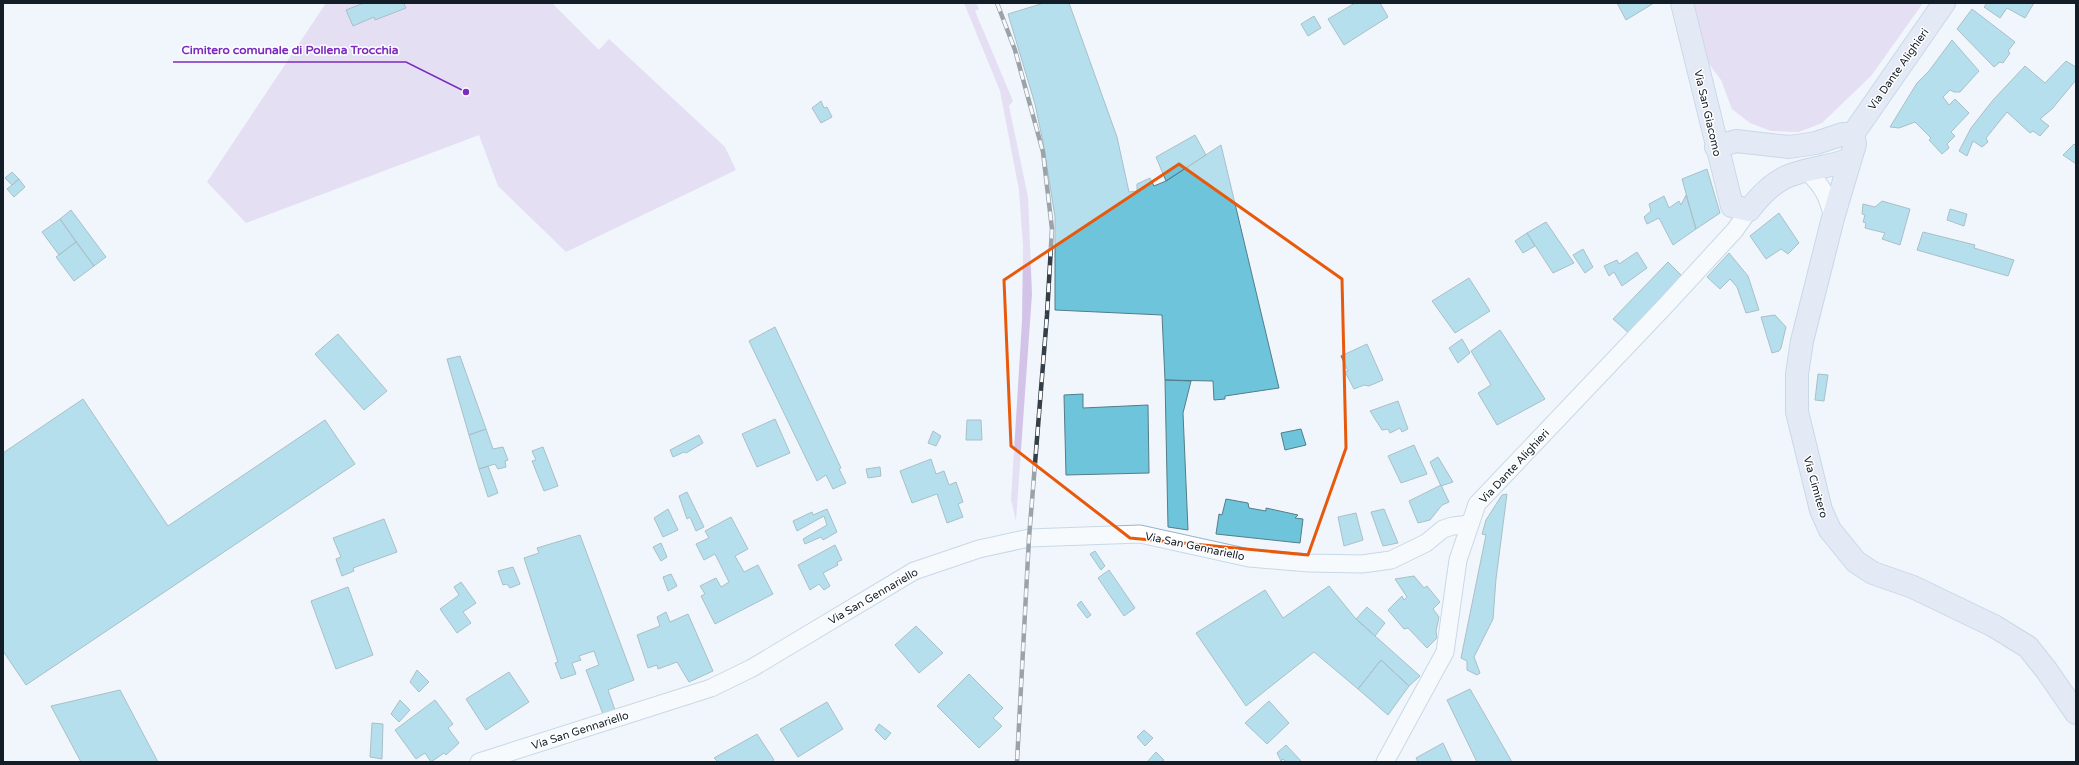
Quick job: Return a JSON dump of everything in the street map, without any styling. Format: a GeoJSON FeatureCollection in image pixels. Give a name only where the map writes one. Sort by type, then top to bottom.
{"type":"FeatureCollection","features":[{"type":"Feature","properties":{"kind":"street","name":"Via San Giacomo"},"geometry":{"type":"LineString","coordinates":[[1682,3],[1716,147],[1740,208]]}},
{"type":"Feature","properties":{"kind":"street","name":"Via Dante Alighieri"},"geometry":{"type":"LineString","coordinates":[[1853,134],[1944,3]]}},
{"type":"Feature","properties":{"kind":"street"},"geometry":{"type":"LineString","coordinates":[[1716,147],[1736,141],[1789,147],[1816,143],[1843,134],[1853,134],[1855,144],[1850,159],[1808,172],[1798,172],[1781,180],[1758,199],[1740,208]]}},
{"type":"Feature","properties":{"kind":"street","name":"Via Cimitero"},"geometry":{"type":"LineString","coordinates":[[1850,159],[1833,218],[1802,341],[1797,374],[1797,412],[1821,510],[1830,530],[1856,562],[1873,573],[1913,587],[1994,626],[2028,647],[2047,671],[2076,713]]}},
{"type":"Feature","properties":{"kind":"street"},"geometry":{"type":"LineString","coordinates":[[1808,172],[1819,183],[1828,198],[1833,218]]}},
{"type":"Feature","properties":{"kind":"street","name":"Via Dante Alighieri"},"geometry":{"type":"LineString","coordinates":[[1385,762],[1445,652],[1458,560],[1477,504],[1723,242],[1740,208]]}},
{"type":"Feature","properties":{"kind":"street","name":"Via San Gennariello"},"geometry":{"type":"LineString","coordinates":[[479,762],[711,688],[752,668],[914,571],[978,548],[1029,538],[1140,534],[1249,558],[1309,563],[1362,564],[1391,560],[1426,543],[1444,529],[1453,526],[1470,524]]}},
{"type":"Feature","properties":{"kind":"highlighted area"},"geometry":{"type":"Polygon","coordinates":[[[1179,164],[1342,279],[1346,448],[1308,555],[1130,538],[1011,446],[1004,280],[1179,164]]]}},
{"type":"Feature","properties":{"kind":"shaded area"},"geometry":{"type":"Polygon","coordinates":[[[326,3],[552,3],[599,50],[609,39],[725,147],[736,170],[566,252],[498,186],[479,135],[246,223],[207,182],[326,3]]]}},
{"type":"Feature","properties":{"kind":"shaded area"},"geometry":{"type":"Polygon","coordinates":[[[964,3],[976,3],[979,9],[975,11],[1013,101],[1009,106],[1028,197],[1032,294],[1016,521],[1011,500],[1022,321],[1023,246],[1019,190],[1000,91],[964,3]]]}},
{"type":"Feature","properties":{"kind":"shaded area"},"geometry":{"type":"Polygon","coordinates":[[[1692,3],[1923,3],[1871,76],[1822,123],[1799,132],[1771,131],[1750,123],[1732,109],[1721,80],[1704,57],[1692,3]]]}},
{"type":"Feature","properties":{"kind":"building"},"geometry":{"type":"Polygon","coordinates":[[[364,3],[407,3],[404,4],[406,8],[375,20],[374,17],[353,26],[346,10],[364,3]]]}},
{"type":"Feature","properties":{"kind":"building"},"geometry":{"type":"Polygon","coordinates":[[[1044,3],[1069,3],[1117,137],[1129,192],[1137,191],[1137,184],[1150,178],[1154,186],[1166,181],[1221,145],[1279,388],[1225,396],[1225,399],[1214,400],[1213,381],[1165,380],[1162,315],[1055,310],[1055,217],[1043,142],[1035,104],[1008,14],[1044,3]]]}},
{"type":"Feature","properties":{"kind":"building"},"geometry":{"type":"Polygon","coordinates":[[[1355,3],[1380,3],[1388,17],[1344,45],[1328,19],[1355,3]]]}},
{"type":"Feature","properties":{"kind":"building"},"geometry":{"type":"Polygon","coordinates":[[[1617,3],[1654,3],[1626,20],[1617,3]]]}},
{"type":"Feature","properties":{"kind":"building"},"geometry":{"type":"Polygon","coordinates":[[[1987,3],[2034,3],[2025,18],[2007,8],[2000,18],[1984,7],[1987,3]]]}},
{"type":"Feature","properties":{"kind":"building"},"geometry":{"type":"Polygon","coordinates":[[[1972,9],[2015,42],[2008,51],[2010,53],[2003,63],[2000,62],[1994,67],[1957,29],[1972,9]]]}},
{"type":"Feature","properties":{"kind":"building"},"geometry":{"type":"Polygon","coordinates":[[[1314,16],[1321,28],[1308,36],[1301,24],[1314,16]]]}},
{"type":"Feature","properties":{"kind":"building"},"geometry":{"type":"Polygon","coordinates":[[[1952,40],[1979,71],[1960,92],[1950,90],[1943,97],[1949,105],[1955,99],[1969,113],[1951,132],[1955,136],[1947,144],[1949,148],[1942,154],[1929,140],[1931,138],[1915,122],[1899,128],[1890,127],[1917,83],[1929,71],[1952,40]]]}},
{"type":"Feature","properties":{"kind":"building"},"geometry":{"type":"Polygon","coordinates":[[[2066,61],[2076,67],[2076,80],[2052,109],[2040,119],[2049,126],[2040,136],[2033,131],[2030,133],[2007,112],[1986,138],[1988,142],[1982,147],[1973,141],[1967,156],[1959,151],[1971,128],[1993,100],[2025,66],[2045,83],[2066,61]]]}},
{"type":"Feature","properties":{"kind":"building"},"geometry":{"type":"Polygon","coordinates":[[[821,101],[824,108],[827,107],[832,117],[821,123],[812,108],[821,101]]]}},
{"type":"Feature","properties":{"kind":"building"},"geometry":{"type":"Polygon","coordinates":[[[1195,135],[1206,155],[1166,181],[1156,157],[1195,135]]]}},
{"type":"Feature","properties":{"kind":"building"},"geometry":{"type":"Polygon","coordinates":[[[2074,144],[2076,146],[2076,164],[2063,155],[2074,144]]]}},
{"type":"Feature","properties":{"kind":"building"},"geometry":{"type":"Polygon","coordinates":[[[1707,169],[1720,213],[1696,229],[1682,179],[1707,169]]]}},
{"type":"Feature","properties":{"kind":"building"},"geometry":{"type":"Polygon","coordinates":[[[12,172],[19,179],[12,185],[5,178],[12,172]]]}},
{"type":"Feature","properties":{"kind":"building"},"geometry":{"type":"Polygon","coordinates":[[[19,179],[25,187],[14,197],[7,189],[19,179]]]}},
{"type":"Feature","properties":{"kind":"building"},"geometry":{"type":"Polygon","coordinates":[[[1686,195],[1696,229],[1673,245],[1659,218],[1647,224],[1644,217],[1651,211],[1649,204],[1664,196],[1669,208],[1679,201],[1681,205],[1686,195]]]}},
{"type":"Feature","properties":{"kind":"building"},"geometry":{"type":"Polygon","coordinates":[[[1882,201],[1910,209],[1900,245],[1882,239],[1885,233],[1865,228],[1866,223],[1863,222],[1865,215],[1862,214],[1863,204],[1875,207],[1882,201]]]}},
{"type":"Feature","properties":{"kind":"building"},"geometry":{"type":"Polygon","coordinates":[[[1950,209],[1967,214],[1964,226],[1947,220],[1950,209]]]}},
{"type":"Feature","properties":{"kind":"building"},"geometry":{"type":"Polygon","coordinates":[[[71,210],[106,257],[94,266],[60,219],[71,210]]]}},
{"type":"Feature","properties":{"kind":"building"},"geometry":{"type":"Polygon","coordinates":[[[1779,213],[1799,243],[1788,254],[1781,249],[1766,259],[1750,236],[1779,213]]]}},
{"type":"Feature","properties":{"kind":"building"},"geometry":{"type":"Polygon","coordinates":[[[60,219],[76,242],[59,255],[42,232],[60,219]]]}},
{"type":"Feature","properties":{"kind":"building"},"geometry":{"type":"Polygon","coordinates":[[[1546,222],[1574,263],[1553,273],[1527,233],[1546,222]]]}},
{"type":"Feature","properties":{"kind":"building"},"geometry":{"type":"Polygon","coordinates":[[[1923,232],[1975,245],[1974,248],[2014,260],[2008,276],[1917,250],[1923,232]]]}},
{"type":"Feature","properties":{"kind":"building"},"geometry":{"type":"Polygon","coordinates":[[[1527,233],[1535,246],[1523,253],[1515,241],[1527,233]]]}},
{"type":"Feature","properties":{"kind":"building"},"geometry":{"type":"Polygon","coordinates":[[[76,242],[94,266],[74,281],[56,257],[76,242]]]}},
{"type":"Feature","properties":{"kind":"building"},"geometry":{"type":"Polygon","coordinates":[[[1583,249],[1593,267],[1585,273],[1573,255],[1583,249]]]}},
{"type":"Feature","properties":{"kind":"building"},"geometry":{"type":"Polygon","coordinates":[[[1637,252],[1647,268],[1622,286],[1614,272],[1609,276],[1604,266],[1617,260],[1619,264],[1637,252]]]}},
{"type":"Feature","properties":{"kind":"building"},"geometry":{"type":"Polygon","coordinates":[[[1729,253],[1748,276],[1759,310],[1746,313],[1737,287],[1730,279],[1720,289],[1707,277],[1729,253]]]}},
{"type":"Feature","properties":{"kind":"building"},"geometry":{"type":"Polygon","coordinates":[[[1668,262],[1682,276],[1630,334],[1613,319],[1668,262]]]}},
{"type":"Feature","properties":{"kind":"building"},"geometry":{"type":"Polygon","coordinates":[[[1469,278],[1490,311],[1455,333],[1432,301],[1469,278]]]}},
{"type":"Feature","properties":{"kind":"building"},"geometry":{"type":"Polygon","coordinates":[[[1775,315],[1786,327],[1781,348],[1779,351],[1772,353],[1761,317],[1775,315]]]}},
{"type":"Feature","properties":{"kind":"building"},"geometry":{"type":"Polygon","coordinates":[[[775,327],[841,468],[839,469],[846,483],[833,489],[826,475],[817,481],[749,341],[775,327]]]}},
{"type":"Feature","properties":{"kind":"building"},"geometry":{"type":"Polygon","coordinates":[[[1500,330],[1545,399],[1497,425],[1478,393],[1491,385],[1471,351],[1500,330]]]}},
{"type":"Feature","properties":{"kind":"building"},"geometry":{"type":"Polygon","coordinates":[[[338,334],[387,391],[364,410],[315,354],[338,334]]]}},
{"type":"Feature","properties":{"kind":"building"},"geometry":{"type":"Polygon","coordinates":[[[1462,339],[1470,353],[1458,363],[1449,348],[1462,339]]]}},
{"type":"Feature","properties":{"kind":"building"},"geometry":{"type":"Polygon","coordinates":[[[1367,344],[1383,380],[1369,386],[1364,385],[1354,389],[1345,372],[1348,371],[1341,356],[1367,344]]]}},
{"type":"Feature","properties":{"kind":"building"},"geometry":{"type":"Polygon","coordinates":[[[460,356],[486,429],[469,435],[447,359],[460,356]]]}},
{"type":"Feature","properties":{"kind":"building"},"geometry":{"type":"Polygon","coordinates":[[[1818,374],[1828,375],[1824,401],[1815,400],[1818,374]]]}},
{"type":"Feature","properties":{"kind":"building"},"geometry":{"type":"Polygon","coordinates":[[[1165,380],[1191,381],[1183,413],[1188,530],[1168,527],[1165,380]]]}},
{"type":"Feature","properties":{"kind":"building"},"geometry":{"type":"Polygon","coordinates":[[[1083,394],[1083,408],[1148,405],[1149,473],[1066,475],[1064,395],[1083,394]]]}},
{"type":"Feature","properties":{"kind":"building"},"geometry":{"type":"Polygon","coordinates":[[[83,399],[168,526],[325,420],[355,464],[26,685],[3,651],[3,453],[83,399]]]}},
{"type":"Feature","properties":{"kind":"building"},"geometry":{"type":"Polygon","coordinates":[[[1398,401],[1408,429],[1402,432],[1400,428],[1390,433],[1388,429],[1382,430],[1370,411],[1398,401]]]}},
{"type":"Feature","properties":{"kind":"building"},"geometry":{"type":"Polygon","coordinates":[[[775,419],[790,453],[757,467],[742,434],[775,419]]]}},
{"type":"Feature","properties":{"kind":"building"},"geometry":{"type":"Polygon","coordinates":[[[967,420],[981,420],[982,440],[966,440],[967,420]]]}},
{"type":"Feature","properties":{"kind":"building"},"geometry":{"type":"Polygon","coordinates":[[[486,429],[493,449],[503,447],[508,460],[505,461],[506,467],[498,469],[495,464],[479,469],[469,435],[486,429]]]}},
{"type":"Feature","properties":{"kind":"building"},"geometry":{"type":"Polygon","coordinates":[[[1301,429],[1306,445],[1285,450],[1281,433],[1301,429]]]}},
{"type":"Feature","properties":{"kind":"building"},"geometry":{"type":"Polygon","coordinates":[[[933,431],[941,436],[936,446],[928,443],[933,431]]]}},
{"type":"Feature","properties":{"kind":"building"},"geometry":{"type":"Polygon","coordinates":[[[699,435],[703,443],[686,453],[684,452],[673,457],[670,450],[699,435]]]}},
{"type":"Feature","properties":{"kind":"building"},"geometry":{"type":"Polygon","coordinates":[[[1414,445],[1427,474],[1401,483],[1388,456],[1414,445]]]}},
{"type":"Feature","properties":{"kind":"building"},"geometry":{"type":"Polygon","coordinates":[[[543,447],[558,486],[544,491],[532,461],[536,460],[532,451],[543,447]]]}},
{"type":"Feature","properties":{"kind":"building"},"geometry":{"type":"Polygon","coordinates":[[[1438,457],[1453,482],[1441,486],[1430,462],[1438,457]]]}},
{"type":"Feature","properties":{"kind":"building"},"geometry":{"type":"Polygon","coordinates":[[[931,459],[936,474],[944,471],[949,485],[956,482],[963,502],[958,504],[963,517],[947,523],[937,494],[912,503],[900,471],[931,459]]]}},
{"type":"Feature","properties":{"kind":"building"},"geometry":{"type":"Polygon","coordinates":[[[488,466],[498,493],[488,497],[479,469],[488,466]]]}},
{"type":"Feature","properties":{"kind":"building"},"geometry":{"type":"Polygon","coordinates":[[[880,467],[881,476],[868,478],[866,469],[880,467]]]}},
{"type":"Feature","properties":{"kind":"building"},"geometry":{"type":"Polygon","coordinates":[[[1441,485],[1449,502],[1442,505],[1430,520],[1418,523],[1409,501],[1441,485]]]}},
{"type":"Feature","properties":{"kind":"building"},"geometry":{"type":"Polygon","coordinates":[[[687,492],[704,527],[696,531],[690,517],[687,519],[679,496],[687,492]]]}},
{"type":"Feature","properties":{"kind":"building"},"geometry":{"type":"Polygon","coordinates":[[[1507,494],[1496,579],[1493,619],[1474,657],[1480,673],[1477,675],[1467,670],[1467,661],[1461,658],[1486,535],[1482,534],[1486,520],[1502,495],[1507,494]]]}},
{"type":"Feature","properties":{"kind":"building"},"geometry":{"type":"Polygon","coordinates":[[[1226,499],[1248,503],[1249,508],[1266,511],[1266,508],[1298,515],[1295,518],[1303,519],[1300,543],[1216,534],[1219,514],[1222,515],[1226,499]]]}},
{"type":"Feature","properties":{"kind":"building"},"geometry":{"type":"Polygon","coordinates":[[[668,509],[678,530],[663,537],[654,518],[668,509]]]}},
{"type":"Feature","properties":{"kind":"building"},"geometry":{"type":"Polygon","coordinates":[[[827,509],[837,532],[823,540],[821,537],[805,544],[803,539],[827,525],[824,516],[797,531],[793,521],[812,512],[813,515],[827,509]]]}},
{"type":"Feature","properties":{"kind":"building"},"geometry":{"type":"Polygon","coordinates":[[[1384,509],[1398,543],[1383,546],[1371,512],[1384,509]]]}},
{"type":"Feature","properties":{"kind":"building"},"geometry":{"type":"Polygon","coordinates":[[[1356,513],[1363,540],[1344,546],[1338,517],[1356,513]]]}},
{"type":"Feature","properties":{"kind":"building"},"geometry":{"type":"Polygon","coordinates":[[[731,517],[748,549],[735,556],[744,572],[758,565],[773,594],[715,624],[701,596],[705,594],[700,586],[716,578],[721,587],[729,582],[715,554],[704,560],[696,544],[709,538],[705,531],[731,517]]]}},
{"type":"Feature","properties":{"kind":"building"},"geometry":{"type":"Polygon","coordinates":[[[384,519],[397,552],[353,568],[354,571],[342,576],[336,559],[341,557],[333,538],[384,519]]]}},
{"type":"Feature","properties":{"kind":"building"},"geometry":{"type":"Polygon","coordinates":[[[580,535],[634,680],[608,690],[615,710],[603,714],[586,670],[599,665],[594,651],[579,656],[581,660],[572,663],[576,674],[561,679],[555,663],[558,662],[524,558],[539,553],[537,548],[580,535]]]}},
{"type":"Feature","properties":{"kind":"building"},"geometry":{"type":"Polygon","coordinates":[[[661,543],[667,557],[661,561],[653,547],[661,543]]]}},
{"type":"Feature","properties":{"kind":"building"},"geometry":{"type":"Polygon","coordinates":[[[835,545],[842,560],[837,562],[838,565],[823,573],[830,586],[824,590],[819,584],[810,590],[798,565],[835,545]]]}},
{"type":"Feature","properties":{"kind":"building"},"geometry":{"type":"Polygon","coordinates":[[[1095,551],[1105,566],[1101,570],[1090,554],[1095,551]]]}},
{"type":"Feature","properties":{"kind":"building"},"geometry":{"type":"Polygon","coordinates":[[[513,567],[520,584],[510,588],[507,584],[503,585],[498,571],[513,567]]]}},
{"type":"Feature","properties":{"kind":"building"},"geometry":{"type":"Polygon","coordinates":[[[1109,570],[1135,608],[1124,616],[1098,578],[1109,570]]]}},
{"type":"Feature","properties":{"kind":"building"},"geometry":{"type":"Polygon","coordinates":[[[671,574],[677,586],[668,591],[663,577],[671,574]]]}},
{"type":"Feature","properties":{"kind":"building"},"geometry":{"type":"Polygon","coordinates":[[[1414,576],[1424,588],[1427,586],[1440,602],[1433,609],[1439,617],[1436,631],[1437,638],[1427,648],[1408,628],[1404,629],[1388,610],[1402,596],[1404,600],[1407,597],[1395,579],[1414,576]]]}},
{"type":"Feature","properties":{"kind":"building"},"geometry":{"type":"Polygon","coordinates":[[[461,582],[476,603],[463,612],[471,623],[457,633],[440,609],[459,595],[454,587],[461,582]]]}},
{"type":"Feature","properties":{"kind":"building"},"geometry":{"type":"Polygon","coordinates":[[[1329,586],[1356,619],[1420,676],[1409,686],[1381,660],[1358,689],[1314,652],[1246,706],[1196,633],[1265,590],[1283,618],[1329,586]]]}},
{"type":"Feature","properties":{"kind":"building"},"geometry":{"type":"Polygon","coordinates":[[[348,587],[373,655],[336,669],[311,601],[348,587]]]}},
{"type":"Feature","properties":{"kind":"building"},"geometry":{"type":"Polygon","coordinates":[[[1081,601],[1091,615],[1087,618],[1077,605],[1081,601]]]}},
{"type":"Feature","properties":{"kind":"building"},"geometry":{"type":"Polygon","coordinates":[[[1367,607],[1385,623],[1375,636],[1356,619],[1367,607]]]}},
{"type":"Feature","properties":{"kind":"building"},"geometry":{"type":"Polygon","coordinates":[[[666,612],[670,622],[688,614],[713,671],[689,682],[677,662],[658,669],[657,665],[648,668],[637,635],[660,626],[657,617],[666,612]]]}},
{"type":"Feature","properties":{"kind":"building"},"geometry":{"type":"Polygon","coordinates":[[[916,626],[943,653],[919,673],[895,645],[916,626]]]}},
{"type":"Feature","properties":{"kind":"building"},"geometry":{"type":"Polygon","coordinates":[[[1381,660],[1409,686],[1388,715],[1358,689],[1381,660]]]}},
{"type":"Feature","properties":{"kind":"building"},"geometry":{"type":"Polygon","coordinates":[[[417,670],[429,682],[419,692],[410,682],[417,670]]]}},
{"type":"Feature","properties":{"kind":"building"},"geometry":{"type":"Polygon","coordinates":[[[509,672],[529,702],[486,730],[466,699],[509,672]]]}},
{"type":"Feature","properties":{"kind":"building"},"geometry":{"type":"Polygon","coordinates":[[[969,674],[1003,708],[993,718],[1002,726],[979,748],[937,706],[969,674]]]}},
{"type":"Feature","properties":{"kind":"building"},"geometry":{"type":"Polygon","coordinates":[[[1470,689],[1512,762],[1477,762],[1447,700],[1470,689]]]}},
{"type":"Feature","properties":{"kind":"building"},"geometry":{"type":"Polygon","coordinates":[[[120,690],[158,762],[81,762],[51,706],[120,690]]]}},
{"type":"Feature","properties":{"kind":"building"},"geometry":{"type":"Polygon","coordinates":[[[400,700],[410,710],[399,722],[391,714],[400,700]]]}},
{"type":"Feature","properties":{"kind":"building"},"geometry":{"type":"Polygon","coordinates":[[[435,700],[453,724],[448,728],[459,743],[446,755],[444,753],[431,762],[425,753],[416,759],[395,730],[435,700]]]}},
{"type":"Feature","properties":{"kind":"building"},"geometry":{"type":"Polygon","coordinates":[[[1269,701],[1289,723],[1267,744],[1245,723],[1269,701]]]}},
{"type":"Feature","properties":{"kind":"building"},"geometry":{"type":"Polygon","coordinates":[[[827,702],[843,729],[798,757],[780,729],[827,702]]]}},
{"type":"Feature","properties":{"kind":"building"},"geometry":{"type":"Polygon","coordinates":[[[372,723],[383,724],[382,759],[370,757],[372,723]]]}},
{"type":"Feature","properties":{"kind":"building"},"geometry":{"type":"Polygon","coordinates":[[[879,724],[891,733],[885,740],[875,730],[879,724]]]}},
{"type":"Feature","properties":{"kind":"building"},"geometry":{"type":"Polygon","coordinates":[[[1144,730],[1153,738],[1145,746],[1137,737],[1144,730]]]}},
{"type":"Feature","properties":{"kind":"building"},"geometry":{"type":"Polygon","coordinates":[[[757,734],[774,760],[772,762],[718,762],[714,758],[757,734]]]}},
{"type":"Feature","properties":{"kind":"building"},"geometry":{"type":"Polygon","coordinates":[[[1443,743],[1452,762],[1418,762],[1416,758],[1443,743]]]}},
{"type":"Feature","properties":{"kind":"building"},"geometry":{"type":"Polygon","coordinates":[[[1286,745],[1302,762],[1286,762],[1283,759],[1281,761],[1277,753],[1286,745]]]}},
{"type":"Feature","properties":{"kind":"building"},"geometry":{"type":"Polygon","coordinates":[[[1156,752],[1164,760],[1161,762],[1147,762],[1156,752]]]}},
{"type":"Feature","properties":{"kind":"railway"},"geometry":{"type":"LineString","coordinates":[[997,3],[1015,50],[1043,152],[1052,229],[1047,315],[1029,538],[1017,762]]}},
{"type":"Feature","properties":{"kind":"place","name":"Cimitero comunale di Pollena Trocchia"},"geometry":{"type":"Point","coordinates":[466,92]}}]}
